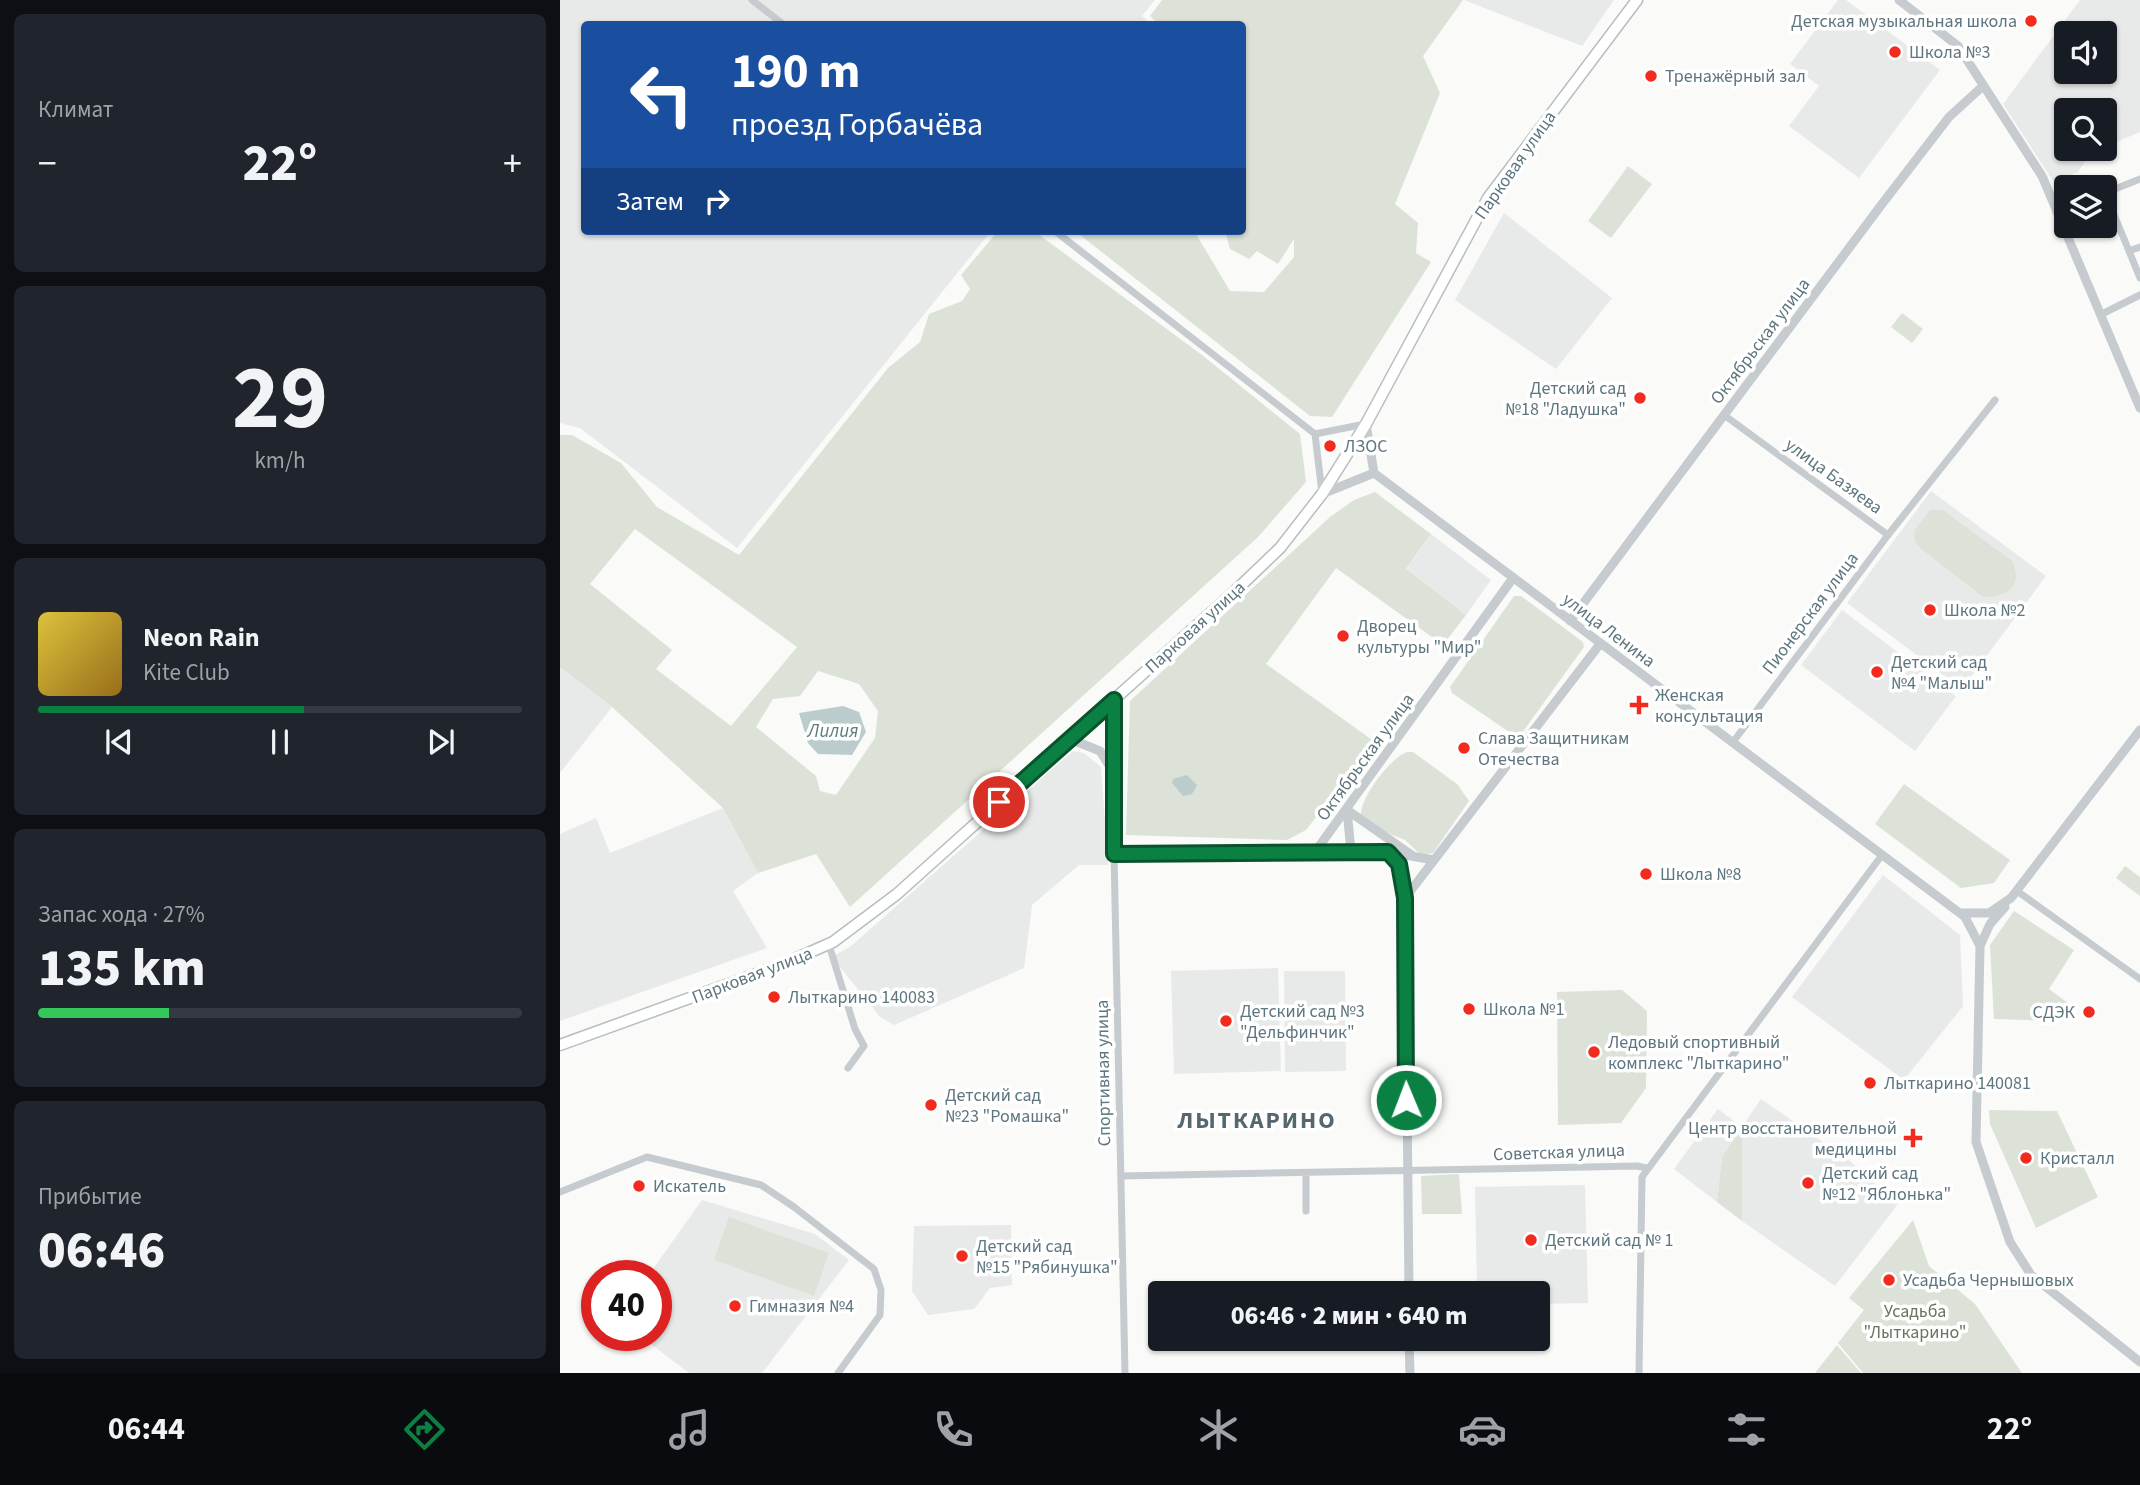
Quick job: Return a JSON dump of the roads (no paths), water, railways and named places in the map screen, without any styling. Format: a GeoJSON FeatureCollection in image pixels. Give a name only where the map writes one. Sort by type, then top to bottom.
{"type":"FeatureCollection","features":[{"type":"Feature","properties":{"kind":"main road","name":"Парковая улица"},"geometry":{"type":"LineString","coordinates":[[560,1045],[829,945],[897,894],[1280,548],[1322,494],[1366,424],[1488,198],[1637,0]]}},
{"type":"Feature","properties":{"kind":"street"},"geometry":{"type":"LineString","coordinates":[[752,0],[779,21]]}},
{"type":"Feature","properties":{"kind":"street"},"geometry":{"type":"LineString","coordinates":[[1899,0],[1958,46],[2042,176],[2140,408]]}},
{"type":"Feature","properties":{"kind":"street","name":"Октябрьская улица"},"geometry":{"type":"LineString","coordinates":[[1570,621],[1949,117],[1983,86]]}},
{"type":"Feature","properties":{"kind":"street"},"geometry":{"type":"LineString","coordinates":[[2117,188],[2140,179]]}},
{"type":"Feature","properties":{"kind":"street"},"geometry":{"type":"LineString","coordinates":[[2117,222],[2140,278]]}},
{"type":"Feature","properties":{"kind":"street"},"geometry":{"type":"LineString","coordinates":[[1060,235],[1315,434],[1322,494],[1374,473],[1366,424],[1315,434]]}},
{"type":"Feature","properties":{"kind":"street"},"geometry":{"type":"LineString","coordinates":[[2129,251],[2140,247]]}},
{"type":"Feature","properties":{"kind":"street"},"geometry":{"type":"LineString","coordinates":[[2100,315],[2140,295]]}},
{"type":"Feature","properties":{"kind":"street","name":"улица Базяева"},"geometry":{"type":"LineString","coordinates":[[1724,415],[1888,535],[1995,400]]}},
{"type":"Feature","properties":{"kind":"street","name":"улица Ленина"},"geometry":{"type":"LineString","coordinates":[[1374,473],[1961,914]]}},
{"type":"Feature","properties":{"kind":"street","name":"Пионерская улица"},"geometry":{"type":"LineString","coordinates":[[1733,742],[1888,535]]}},
{"type":"Feature","properties":{"kind":"street","name":"Октябрьская улица"},"geometry":{"type":"LineString","coordinates":[[1315,852],[1513,578]]}},
{"type":"Feature","properties":{"kind":"street"},"geometry":{"type":"LineString","coordinates":[[1405,898],[1600,644]]}},
{"type":"Feature","properties":{"kind":"street","name":"Спортивная улица"},"geometry":{"type":"LineString","coordinates":[[1114,700],[1114,854],[1125,1373]]}},
{"type":"Feature","properties":{"kind":"street"},"geometry":{"type":"LineString","coordinates":[[2140,730],[1990,924],[1980,946],[1976,1142],[2010,1242],[2031,1275],[2140,1362]]}},
{"type":"Feature","properties":{"kind":"street"},"geometry":{"type":"LineString","coordinates":[[1070,739],[1100,751],[1114,773]]}},
{"type":"Feature","properties":{"kind":"street"},"geometry":{"type":"LineString","coordinates":[[1347,810],[1351,851]]}},
{"type":"Feature","properties":{"kind":"street"},"geometry":{"type":"LineString","coordinates":[[1347,810],[1413,856]]}},
{"type":"Feature","properties":{"kind":"street"},"geometry":{"type":"LineString","coordinates":[[1114,854],[1384,851],[1434,860]]}},
{"type":"Feature","properties":{"kind":"street"},"geometry":{"type":"LineString","coordinates":[[1384,851],[1399,864],[1405,898],[1409,1281]]}},
{"type":"Feature","properties":{"kind":"street","name":"Советская улица"},"geometry":{"type":"LineString","coordinates":[[1121,1176],[1637,1166],[1647,1168],[1882,855]]}},
{"type":"Feature","properties":{"kind":"street"},"geometry":{"type":"LineString","coordinates":[[1961,914],[1989,913],[2014,895]]}},
{"type":"Feature","properties":{"kind":"street"},"geometry":{"type":"LineString","coordinates":[[2014,895],[2140,979]]}},
{"type":"Feature","properties":{"kind":"street"},"geometry":{"type":"LineString","coordinates":[[1961,914],[1980,946]]}},
{"type":"Feature","properties":{"kind":"street"},"geometry":{"type":"LineString","coordinates":[[829,945],[855,1029],[864,1045],[848,1068]]}},
{"type":"Feature","properties":{"kind":"street"},"geometry":{"type":"LineString","coordinates":[[560,1192],[647,1157],[761,1185],[874,1269],[881,1290],[880,1315],[838,1373]]}},
{"type":"Feature","properties":{"kind":"street"},"geometry":{"type":"LineString","coordinates":[[1639,1373],[1643,1251],[1640,1182],[1647,1168]]}},
{"type":"Feature","properties":{"kind":"street"},"geometry":{"type":"LineString","coordinates":[[1306,1211],[1307,1174]]}},
{"type":"Feature","properties":{"kind":"street"},"geometry":{"type":"LineString","coordinates":[[1409,1351],[1410,1373]]}},
{"type":"Feature","properties":{"kind":"water","name":"Лилия"},"geometry":{"type":"Polygon","coordinates":[[[843,706],[859,712],[866,732],[852,755],[818,754],[808,743],[799,713],[843,706]]]}},
{"type":"Feature","properties":{"kind":"water"},"geometry":{"type":"Polygon","coordinates":[[[1187,775],[1197,785],[1192,794],[1183,796],[1172,783],[1173,779],[1187,775]]]}},
{"type":"Feature","properties":{"kind":"place","name":"Детская музыкальная школа"},"geometry":{"type":"Point","coordinates":[2031,21]}},
{"type":"Feature","properties":{"kind":"place","name":"Школа №3"},"geometry":{"type":"Point","coordinates":[1895,52]}},
{"type":"Feature","properties":{"kind":"place","name":"Тренажёрный зал"},"geometry":{"type":"Point","coordinates":[1651,76]}},
{"type":"Feature","properties":{"kind":"place","name":"Детский сад №18 \"Ладушка\""},"geometry":{"type":"Point","coordinates":[1640,398]}},
{"type":"Feature","properties":{"kind":"place","name":"ЛЗОС"},"geometry":{"type":"Point","coordinates":[1330,446]}},
{"type":"Feature","properties":{"kind":"place","name":"Школа №2"},"geometry":{"type":"Point","coordinates":[1930,610]}},
{"type":"Feature","properties":{"kind":"place","name":"Дворец культуры \"Мир\""},"geometry":{"type":"Point","coordinates":[1343,636]}},
{"type":"Feature","properties":{"kind":"place","name":"Детский сад №4 \"Малыш\""},"geometry":{"type":"Point","coordinates":[1877,672]}},
{"type":"Feature","properties":{"kind":"place","name":"Женская консультация"},"geometry":{"type":"Point","coordinates":[1639,705]}},
{"type":"Feature","properties":{"kind":"place","name":"Слава Защитникам Отечества"},"geometry":{"type":"Point","coordinates":[1464,748]}},
{"type":"Feature","properties":{"kind":"place","name":"Школа №8"},"geometry":{"type":"Point","coordinates":[1646,874]}},
{"type":"Feature","properties":{"kind":"place","name":"Лыткарино 140083"},"geometry":{"type":"Point","coordinates":[774,997]}},
{"type":"Feature","properties":{"kind":"place","name":"Школа №1"},"geometry":{"type":"Point","coordinates":[1469,1009]}},
{"type":"Feature","properties":{"kind":"place","name":"СДЭК"},"geometry":{"type":"Point","coordinates":[2089,1012]}},
{"type":"Feature","properties":{"kind":"place","name":"Детский сад №3 \"Дельфинчик\""},"geometry":{"type":"Point","coordinates":[1226,1021]}},
{"type":"Feature","properties":{"kind":"place","name":"Ледовый спортивный комплекс \"Лыткарино\""},"geometry":{"type":"Point","coordinates":[1594,1052]}},
{"type":"Feature","properties":{"kind":"place","name":"Лыткарино 140081"},"geometry":{"type":"Point","coordinates":[1870,1083]}},
{"type":"Feature","properties":{"kind":"place","name":"Детский сад №23 \"Ромашка\""},"geometry":{"type":"Point","coordinates":[931,1105]}},
{"type":"Feature","properties":{"kind":"place","name":"Центр восстановительной медицины"},"geometry":{"type":"Point","coordinates":[1913,1138]}},
{"type":"Feature","properties":{"kind":"place","name":"Кристалл"},"geometry":{"type":"Point","coordinates":[2026,1158]}},
{"type":"Feature","properties":{"kind":"place","name":"Детский сад №12 \"Яблонька\""},"geometry":{"type":"Point","coordinates":[1808,1183]}},
{"type":"Feature","properties":{"kind":"place","name":"Искатель"},"geometry":{"type":"Point","coordinates":[639,1186]}},
{"type":"Feature","properties":{"kind":"place","name":"Детский сад № 1"},"geometry":{"type":"Point","coordinates":[1531,1240]}},
{"type":"Feature","properties":{"kind":"place","name":"Детский сад №15 \"Рябинушка\""},"geometry":{"type":"Point","coordinates":[962,1256]}},
{"type":"Feature","properties":{"kind":"place","name":"Усадьба Чернышовых"},"geometry":{"type":"Point","coordinates":[1889,1280]}},
{"type":"Feature","properties":{"kind":"place","name":"Гимназия №4"},"geometry":{"type":"Point","coordinates":[735,1306]}},
{"type":"Feature","properties":{"kind":"district","name":"ЛЫТКАРИНО"},"geometry":{"type":"Point","coordinates":[1257,1120]}},
{"type":"Feature","properties":{"kind":"park label","name":"Усадьба \"Лыткарино\""},"geometry":{"type":"Point","coordinates":[1915,1321]}}]}
